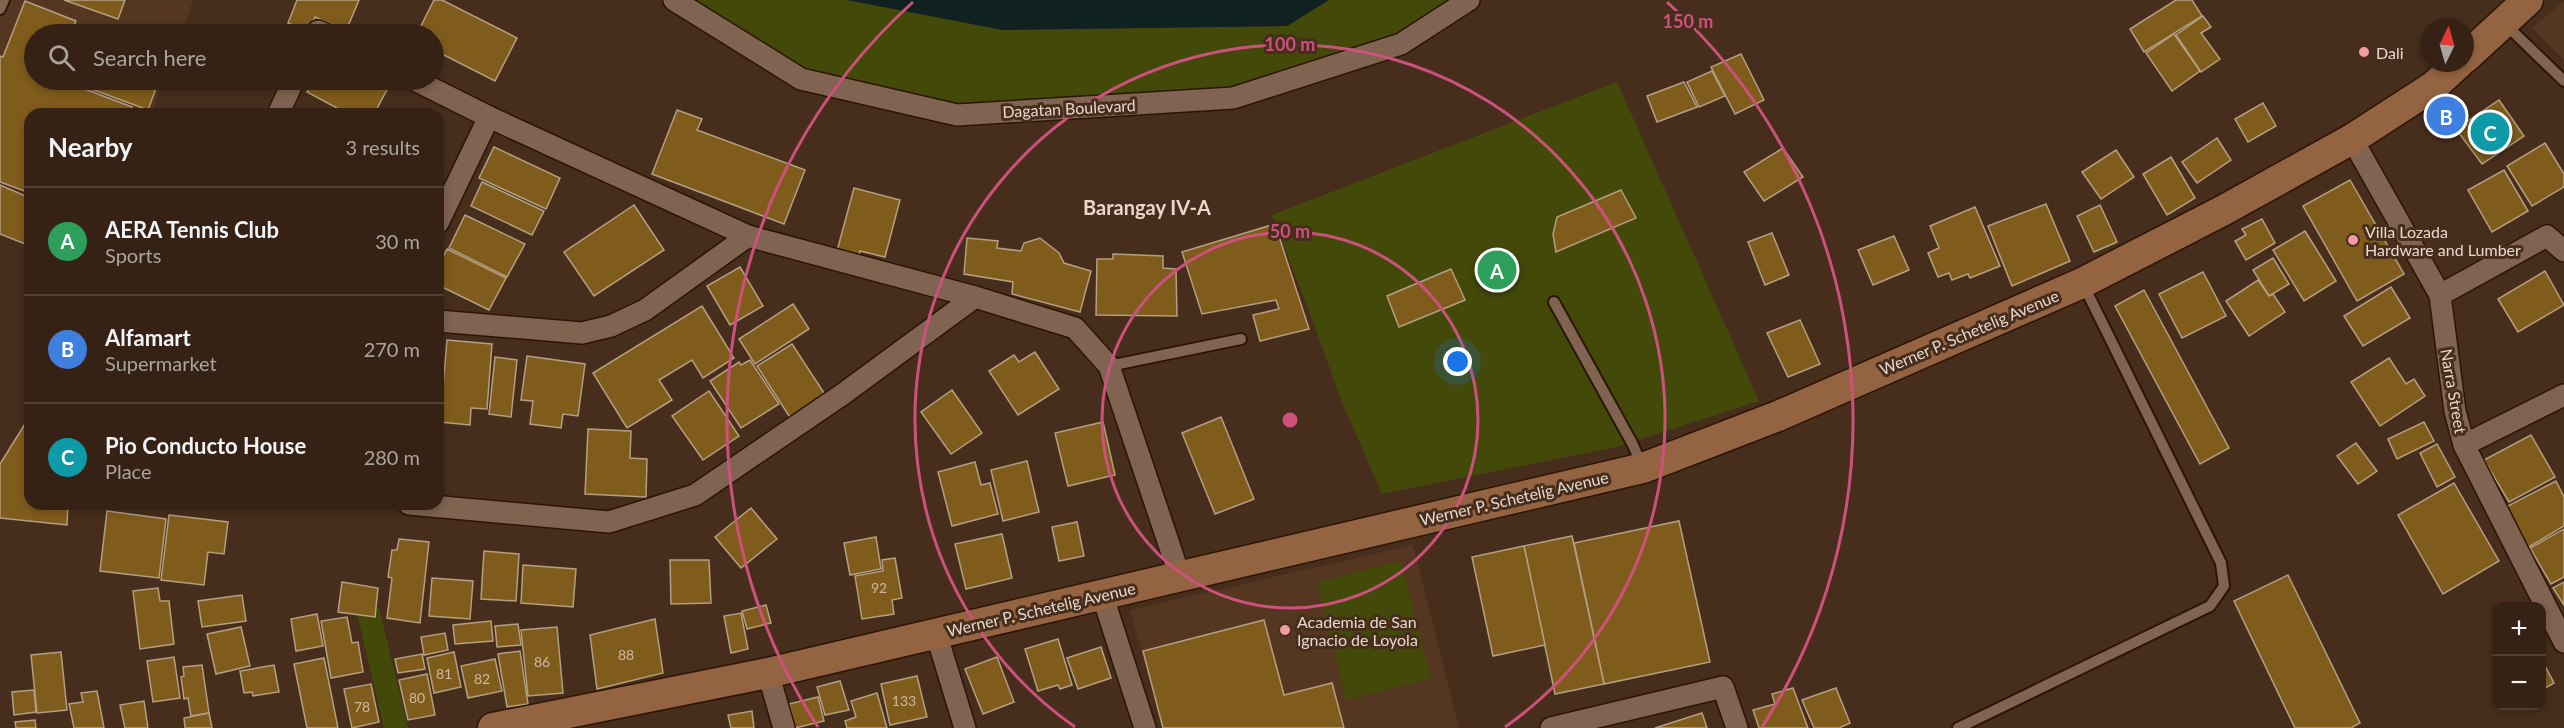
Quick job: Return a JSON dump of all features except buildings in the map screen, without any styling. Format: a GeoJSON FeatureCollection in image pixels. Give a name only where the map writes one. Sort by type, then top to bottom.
{"type":"FeatureCollection","features":[{"type":"Feature","properties":{"kind":"main road"},"geometry":{"type":"LineString","coordinates":[[2474,50],[2517,10]]}},
{"type":"Feature","properties":{"kind":"main road","name":"Werner P. Schetelig Avenue"},"geometry":{"type":"LineString","coordinates":[[493,728],[768,673],[1643,468],[1778,416],[2082,283],[2224,210],[2352,139],[2434,86],[2449,72]]}},
{"type":"Feature","properties":{"kind":"street","name":"Dagatan Boulevard"},"geometry":{"type":"LineString","coordinates":[[674,0],[801,79],[957,114],[1233,98],[1401,44],[1469,0]]}},
{"type":"Feature","properties":{"kind":"street"},"geometry":{"type":"LineString","coordinates":[[281,108],[289,90]]}},
{"type":"Feature","properties":{"kind":"street"},"geometry":{"type":"LineString","coordinates":[[435,90],[748,236],[975,297],[1075,328],[1109,366],[1180,577]]}},
{"type":"Feature","properties":{"kind":"street"},"geometry":{"type":"LineString","coordinates":[[444,211],[489,117]]}},
{"type":"Feature","properties":{"kind":"street","name":"Narra Street"},"geometry":{"type":"LineString","coordinates":[[2352,139],[2440,295],[2455,411],[2464,445],[2564,642]]}},
{"type":"Feature","properties":{"kind":"street"},"geometry":{"type":"LineString","coordinates":[[444,322],[582,333],[611,326],[645,310],[748,236]]}},
{"type":"Feature","properties":{"kind":"street"},"geometry":{"type":"LineString","coordinates":[[2440,295],[2547,236],[2564,251]]}},
{"type":"Feature","properties":{"kind":"street"},"geometry":{"type":"LineString","coordinates":[[444,507],[609,522],[695,495],[843,393],[975,297]]}},
{"type":"Feature","properties":{"kind":"street"},"geometry":{"type":"LineString","coordinates":[[2464,445],[2564,395]]}},
{"type":"Feature","properties":{"kind":"street"},"geometry":{"type":"LineString","coordinates":[[1102,594],[1145,728]]}},
{"type":"Feature","properties":{"kind":"street"},"geometry":{"type":"LineString","coordinates":[[936,633],[965,728]]}},
{"type":"Feature","properties":{"kind":"street"},"geometry":{"type":"LineString","coordinates":[[768,673],[784,728]]}},
{"type":"Feature","properties":{"kind":"street"},"geometry":{"type":"LineString","coordinates":[[1554,728],[1723,687],[1737,728]]}},
{"type":"Feature","properties":{"kind":"lane"},"geometry":{"type":"LineString","coordinates":[[0,9],[4,0]]}},
{"type":"Feature","properties":{"kind":"lane"},"geometry":{"type":"LineString","coordinates":[[2517,10],[2564,81]]}},
{"type":"Feature","properties":{"kind":"lane"},"geometry":{"type":"LineString","coordinates":[[1958,728],[2210,606],[2224,586],[2221,563],[2082,283]]}},
{"type":"Feature","properties":{"kind":"lane"},"geometry":{"type":"LineString","coordinates":[[1554,302],[1632,443],[1643,468]]}},
{"type":"Feature","properties":{"kind":"lane"},"geometry":{"type":"LineString","coordinates":[[1109,366],[1241,339]]}},
{"type":"Feature","properties":{"kind":"shaded area"},"geometry":{"type":"Polygon","coordinates":[[[0,0],[193,0],[185,24],[24,24],[24,90],[160,90],[153,108],[24,108],[24,193],[0,183],[0,0]]]}},
{"type":"Feature","properties":{"kind":"shaded area"},"geometry":{"type":"Polygon","coordinates":[[[847,0],[1329,0],[1287,26],[1003,30],[847,0]]]}},
{"type":"Feature","properties":{"kind":"shaded area"},"geometry":{"type":"Polygon","coordinates":[[[2564,1],[2564,60],[2532,28],[2564,1]]]}},
{"type":"Feature","properties":{"kind":"shaded area","name":"Academia de San Ignacio de Loyola"},"geometry":{"type":"Polygon","coordinates":[[[1413,545],[1459,728],[1163,728],[1130,610],[1413,545]]]}},
{"type":"Feature","properties":{"kind":"green space"},"geometry":{"type":"Polygon","coordinates":[[[678,0],[847,0],[1003,30],[1287,26],[1329,0],[1469,0],[1401,44],[1233,98],[957,115],[801,79],[678,0]]]}},
{"type":"Feature","properties":{"kind":"green space"},"geometry":{"type":"Polygon","coordinates":[[[1617,82],[1759,401],[1616,447],[1382,494],[1341,400],[1272,215],[1617,82]]]}},
{"type":"Feature","properties":{"kind":"green space"},"geometry":{"type":"Polygon","coordinates":[[[1401,561],[1431,679],[1346,700],[1317,582],[1401,561]]]}},
{"type":"Feature","properties":{"kind":"green space"},"geometry":{"type":"Polygon","coordinates":[[[355,605],[379,608],[408,728],[384,728],[355,605]]]}},
{"type":"Feature","properties":{"kind":"place","name":"Dali"},"geometry":{"type":"Point","coordinates":[2364,52]}},
{"type":"Feature","properties":{"kind":"place","name":"Alfamart"},"geometry":{"type":"Point","coordinates":[2446,116]}},
{"type":"Feature","properties":{"kind":"place","name":"Pio Conducto House"},"geometry":{"type":"Point","coordinates":[2490,132]}},
{"type":"Feature","properties":{"kind":"place","name":"Villa Lozada Hardware and Lumber"},"geometry":{"type":"Point","coordinates":[2353,240]}},
{"type":"Feature","properties":{"kind":"place","name":"AERA Tennis Club"},"geometry":{"type":"Point","coordinates":[1497,270]}},
{"type":"Feature","properties":{"kind":"place","name":"Academia de San Ignacio de Loyola"},"geometry":{"type":"Point","coordinates":[1285,630]}},
{"type":"Feature","properties":{"kind":"district","name":"Barangay IV-A"},"geometry":{"type":"Point","coordinates":[1147,207]}}]}
